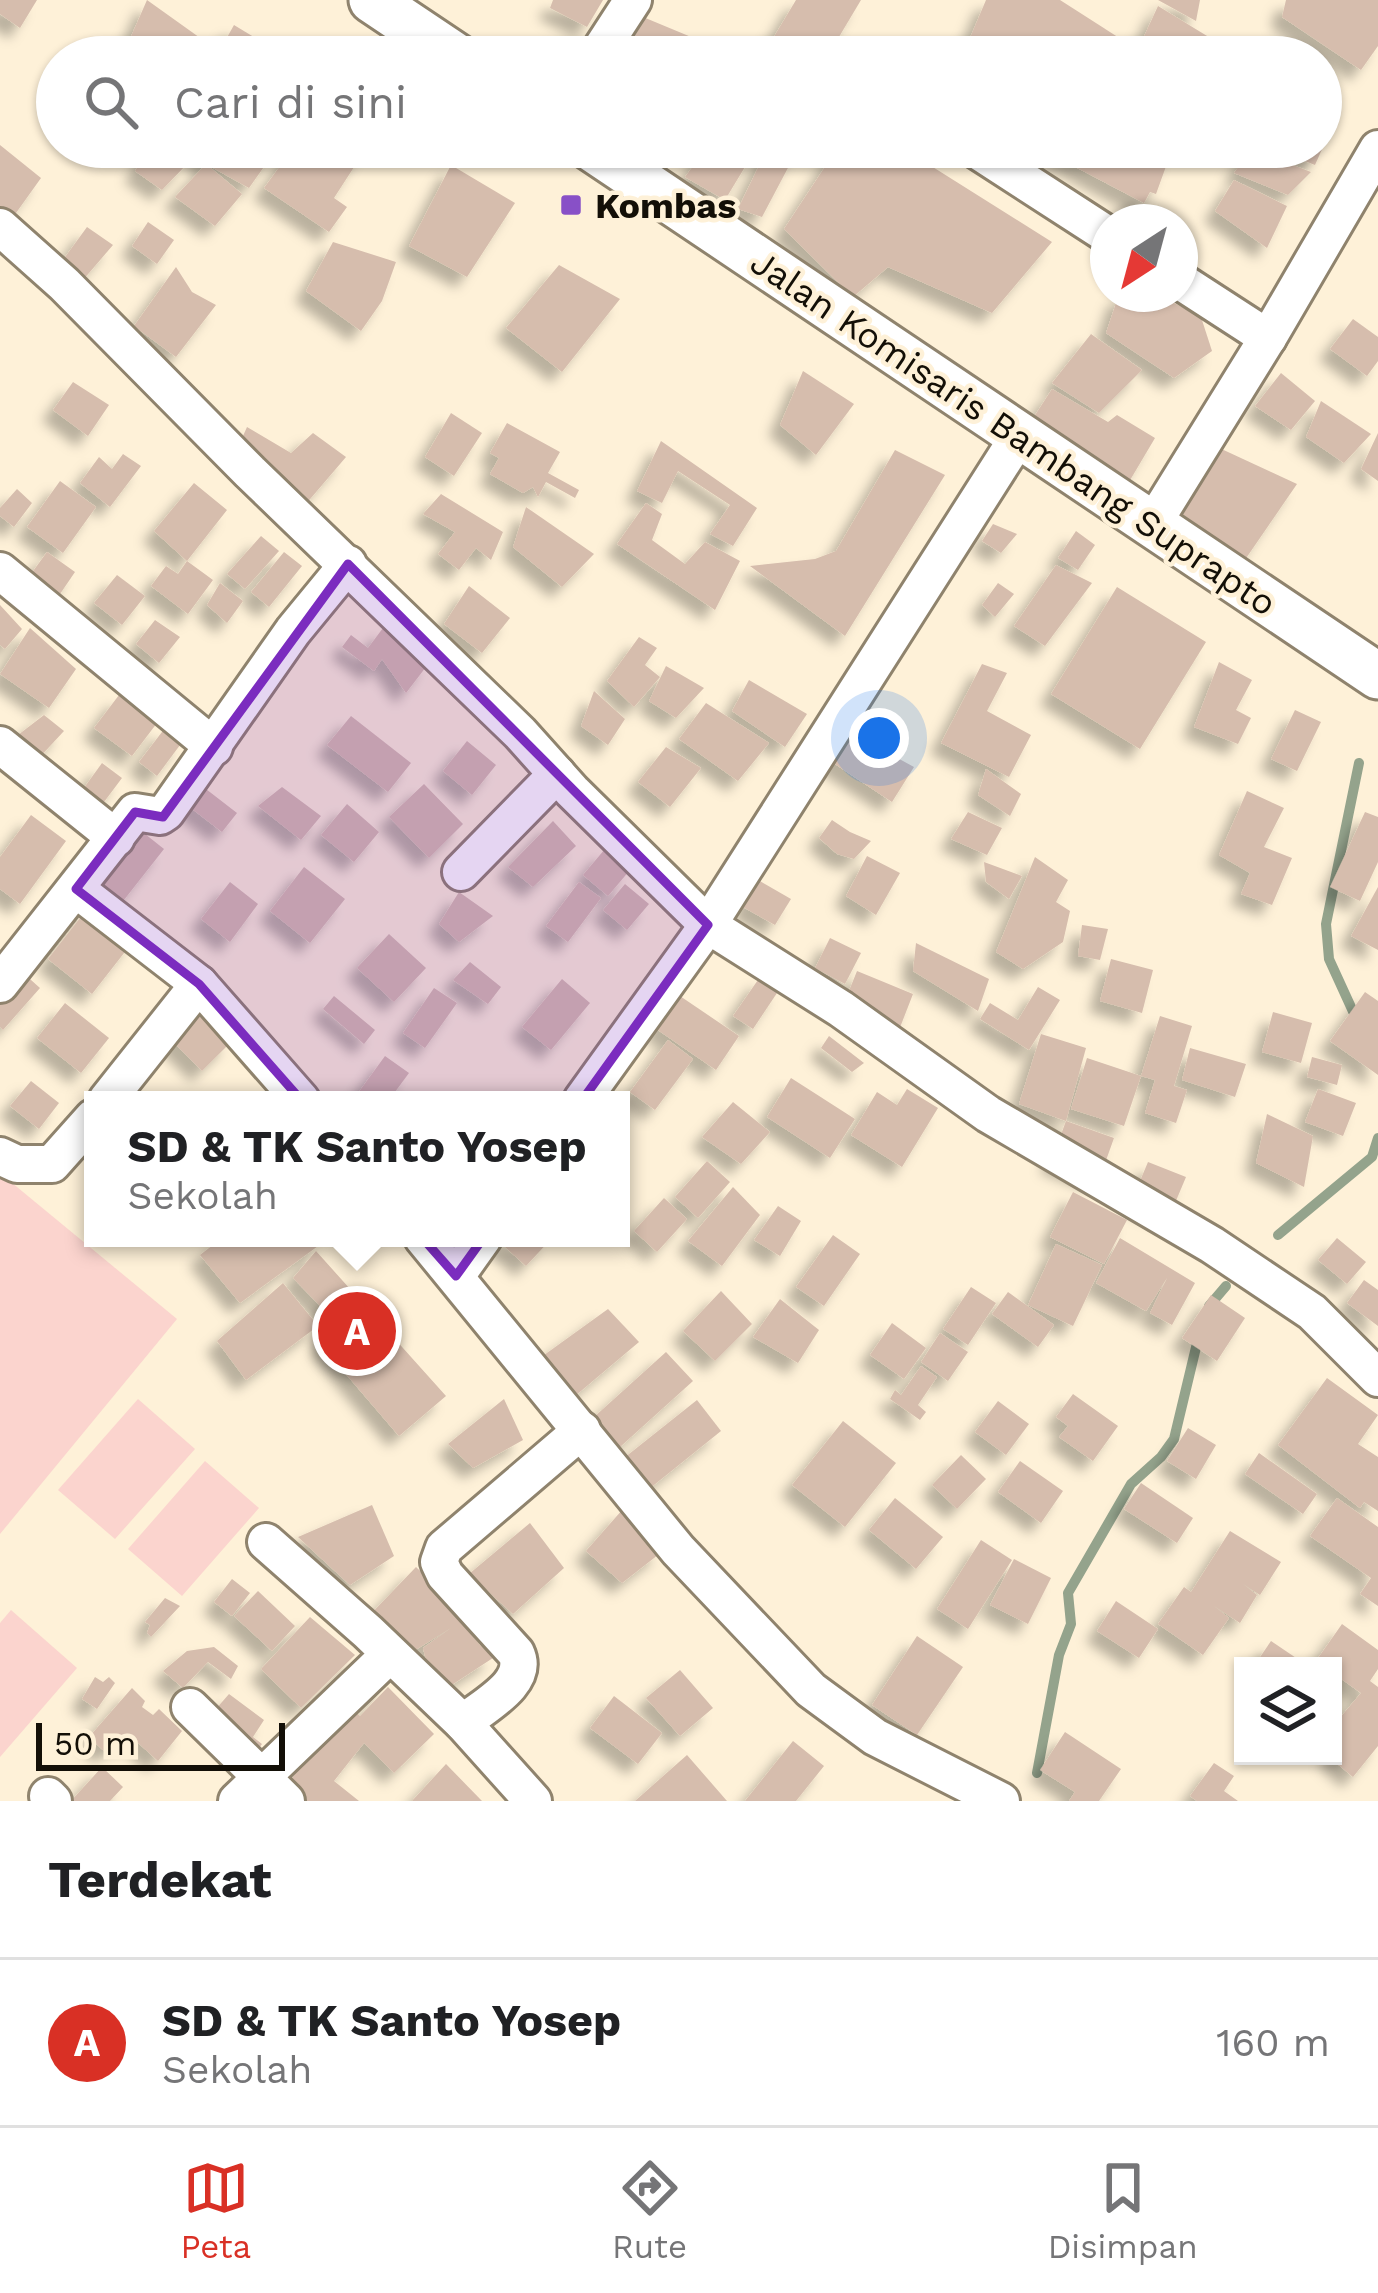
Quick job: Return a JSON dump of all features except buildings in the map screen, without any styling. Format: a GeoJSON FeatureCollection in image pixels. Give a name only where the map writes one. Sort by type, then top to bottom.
{"type":"FeatureCollection","features":[{"type":"Feature","properties":{"kind":"main road"},"geometry":{"type":"LineString","coordinates":[[372,0],[426,36]]}},
{"type":"Feature","properties":{"kind":"main road","name":"Jalan Komisaris Bambang Suprapto"},"geometry":{"type":"LineString","coordinates":[[621,168],[1378,676]]}},
{"type":"Feature","properties":{"kind":"street"},"geometry":{"type":"LineString","coordinates":[[610,36],[633,0]]}},
{"type":"Feature","properties":{"kind":"street"},"geometry":{"type":"LineString","coordinates":[[1152,525],[1378,149]]}},
{"type":"Feature","properties":{"kind":"street"},"geometry":{"type":"LineString","coordinates":[[1004,168],[1090,223]]}},
{"type":"Feature","properties":{"kind":"street"},"geometry":{"type":"LineString","coordinates":[[0,227],[64,284],[520,733],[708,925],[841,1009],[988,1114],[1212,1245],[1312,1312],[1378,1378]]}},
{"type":"Feature","properties":{"kind":"street"},"geometry":{"type":"LineString","coordinates":[[1198,293],[1268,338]]}},
{"type":"Feature","properties":{"kind":"street"},"geometry":{"type":"LineString","coordinates":[[588,1091],[708,925],[1019,436]]}},
{"type":"Feature","properties":{"kind":"street"},"geometry":{"type":"LineString","coordinates":[[3,976],[135,812],[160,816],[166,812],[293,631],[348,564]]}},
{"type":"Feature","properties":{"kind":"street"},"geometry":{"type":"LineString","coordinates":[[0,571],[214,747]]}},
{"type":"Feature","properties":{"kind":"street"},"geometry":{"type":"LineString","coordinates":[[0,745],[116,838]]}},
{"type":"Feature","properties":{"kind":"street"},"geometry":{"type":"LineString","coordinates":[[461,872],[557,774]]}},
{"type":"Feature","properties":{"kind":"street"},"geometry":{"type":"LineString","coordinates":[[76,889],[199,984],[293,1091]]}},
{"type":"Feature","properties":{"kind":"street"},"geometry":{"type":"LineString","coordinates":[[114,1091],[199,984]]}},
{"type":"Feature","properties":{"kind":"street"},"geometry":{"type":"LineString","coordinates":[[0,1156],[17,1164],[52,1164],[84,1128]]}},
{"type":"Feature","properties":{"kind":"street"},"geometry":{"type":"LineString","coordinates":[[431,1247],[677,1550],[811,1690],[875,1737],[1001,1801]]}},
{"type":"Feature","properties":{"kind":"street"},"geometry":{"type":"LineString","coordinates":[[456,1276],[477,1247]]}},
{"type":"Feature","properties":{"kind":"street"},"geometry":{"type":"LineString","coordinates":[[463,1723],[517,1678],[521,1666],[516,1653],[445,1575],[439,1562],[444,1548],[582,1430]]}},
{"type":"Feature","properties":{"kind":"street"},"geometry":{"type":"LineString","coordinates":[[266,1542],[463,1723],[533,1801]]}},
{"type":"Feature","properties":{"kind":"street"},"geometry":{"type":"LineString","coordinates":[[190,1707],[262,1793],[390,1654]]}},
{"type":"Feature","properties":{"kind":"highlighted area"},"geometry":{"type":"Polygon","coordinates":[[[348,564],[708,925],[456,1276],[199,984],[76,889],[135,812],[163,817],[348,564]]]}},
{"type":"Feature","properties":{"kind":"shaded area"},"geometry":{"type":"Polygon","coordinates":[[[0,1173],[84,1247],[177,1319],[0,1534],[0,1173]]]}},
{"type":"Feature","properties":{"kind":"shaded area"},"geometry":{"type":"Polygon","coordinates":[[[138,1399],[195,1449],[115,1539],[58,1490],[138,1399]]]}},
{"type":"Feature","properties":{"kind":"shaded area"},"geometry":{"type":"Polygon","coordinates":[[[205,1461],[259,1508],[182,1596],[128,1549],[205,1461]]]}},
{"type":"Feature","properties":{"kind":"shaded area"},"geometry":{"type":"Polygon","coordinates":[[[11,1610],[77,1668],[0,1757],[0,1623],[11,1610]]]}},
{"type":"Feature","properties":{"kind":"waterway"},"geometry":{"type":"LineString","coordinates":[[1356,1018],[1329,959],[1326,924],[1359,763]]}},
{"type":"Feature","properties":{"kind":"waterway"},"geometry":{"type":"LineString","coordinates":[[1278,1235],[1372,1157],[1378,1138]]}},
{"type":"Feature","properties":{"kind":"waterway"},"geometry":{"type":"LineString","coordinates":[[1209,1306],[1226,1286]]}},
{"type":"Feature","properties":{"kind":"waterway"},"geometry":{"type":"LineString","coordinates":[[1037,1773],[1059,1655],[1071,1624],[1068,1593],[1131,1484],[1174,1439],[1198,1339]]}},
{"type":"Feature","properties":{"kind":"place","name":"Kombas"},"geometry":{"type":"Point","coordinates":[571,205]}},
{"type":"Feature","properties":{"kind":"place","name":"SD & TK Santo Yosep"},"geometry":{"type":"Point","coordinates":[357,1331]}}]}
